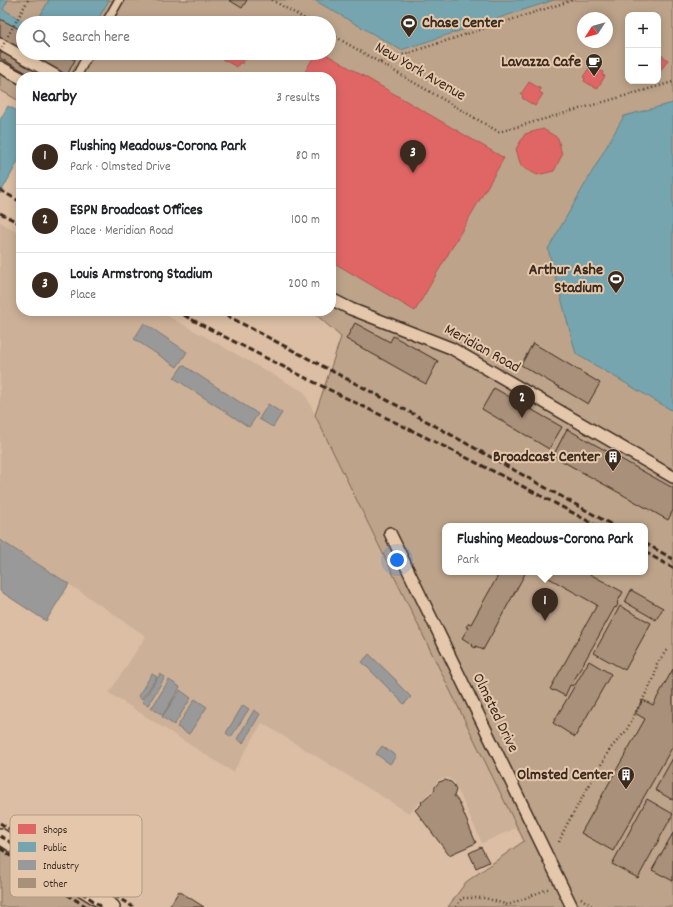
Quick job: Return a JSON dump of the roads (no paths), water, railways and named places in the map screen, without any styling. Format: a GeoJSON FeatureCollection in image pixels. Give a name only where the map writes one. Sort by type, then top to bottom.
{"type":"FeatureCollection","features":[{"type":"Feature","properties":{"kind":"main road"},"geometry":{"type":"LineString","coordinates":[[0,836],[10,842]]}},
{"type":"Feature","properties":{"kind":"main road"},"geometry":{"type":"LineString","coordinates":[[96,897],[112,907]]}},
{"type":"Feature","properties":{"kind":"street"},"geometry":{"type":"LineString","coordinates":[[110,16],[119,0]]}},
{"type":"Feature","properties":{"kind":"street"},"geometry":{"type":"LineString","coordinates":[[2,43],[16,52]]}},
{"type":"Feature","properties":{"kind":"street"},"geometry":{"type":"LineString","coordinates":[[30,60],[50,72]]}},
{"type":"Feature","properties":{"kind":"street"},"geometry":{"type":"LineString","coordinates":[[79,72],[85,60]]}},
{"type":"Feature","properties":{"kind":"street"},"geometry":{"type":"LineString","coordinates":[[0,67],[16,75]]}},
{"type":"Feature","properties":{"kind":"street","name":"Meridian Road"},"geometry":{"type":"LineString","coordinates":[[336,302],[351,309],[451,348],[673,477]]}},
{"type":"Feature","properties":{"kind":"street","name":"Olmsted Drive"},"geometry":{"type":"LineString","coordinates":[[390,533],[572,907]]}},
{"type":"Feature","properties":{"kind":"railway"},"geometry":{"type":"LineString","coordinates":[[0,190],[16,199]]}},
{"type":"Feature","properties":{"kind":"railway"},"geometry":{"type":"LineString","coordinates":[[0,213],[16,221]]}},
{"type":"Feature","properties":{"kind":"railway"},"geometry":{"type":"LineString","coordinates":[[185,316],[281,366],[493,471],[591,523]]}},
{"type":"Feature","properties":{"kind":"railway"},"geometry":{"type":"LineString","coordinates":[[227,316],[421,418],[609,523]]}},
{"type":"Feature","properties":{"kind":"railway"},"geometry":{"type":"LineString","coordinates":[[648,545],[673,559]]}},
{"type":"Feature","properties":{"kind":"railway"},"geometry":{"type":"LineString","coordinates":[[648,554],[673,568]]}},
{"type":"Feature","properties":{"kind":"railway"},"geometry":{"type":"LineString","coordinates":[[0,823],[10,829]]}},
{"type":"Feature","properties":{"kind":"railway"},"geometry":{"type":"LineString","coordinates":[[0,836],[10,842]]}},
{"type":"Feature","properties":{"kind":"railway"},"geometry":{"type":"LineString","coordinates":[[0,848],[10,855]]}},
{"type":"Feature","properties":{"kind":"railway"},"geometry":{"type":"LineString","coordinates":[[71,897],[87,907]]}},
{"type":"Feature","properties":{"kind":"railway"},"geometry":{"type":"LineString","coordinates":[[88,897],[102,907]]}},
{"type":"Feature","properties":{"kind":"railway"},"geometry":{"type":"LineString","coordinates":[[117,897],[133,907]]}},
{"type":"Feature","properties":{"kind":"place","name":"Chase Center"},"geometry":{"type":"Point","coordinates":[409,38]}},
{"type":"Feature","properties":{"kind":"place","name":"Lavazza Cafe"},"geometry":{"type":"Point","coordinates":[594,77]}},
{"type":"Feature","properties":{"kind":"place","name":"Louis Armstrong Stadium"},"geometry":{"type":"Point","coordinates":[413,173]}},
{"type":"Feature","properties":{"kind":"place","name":"Arthur Ashe Stadium"},"geometry":{"type":"Point","coordinates":[616,294]}},
{"type":"Feature","properties":{"kind":"place","name":"ESPN Broadcast Offices"},"geometry":{"type":"Point","coordinates":[522,418]}},
{"type":"Feature","properties":{"kind":"place","name":"Broadcast Center"},"geometry":{"type":"Point","coordinates":[613,472]}},
{"type":"Feature","properties":{"kind":"place","name":"Flushing Meadows-Corona Park"},"geometry":{"type":"Point","coordinates":[545,621]}},
{"type":"Feature","properties":{"kind":"place","name":"Olmsted Center"},"geometry":{"type":"Point","coordinates":[626,790]}}]}
